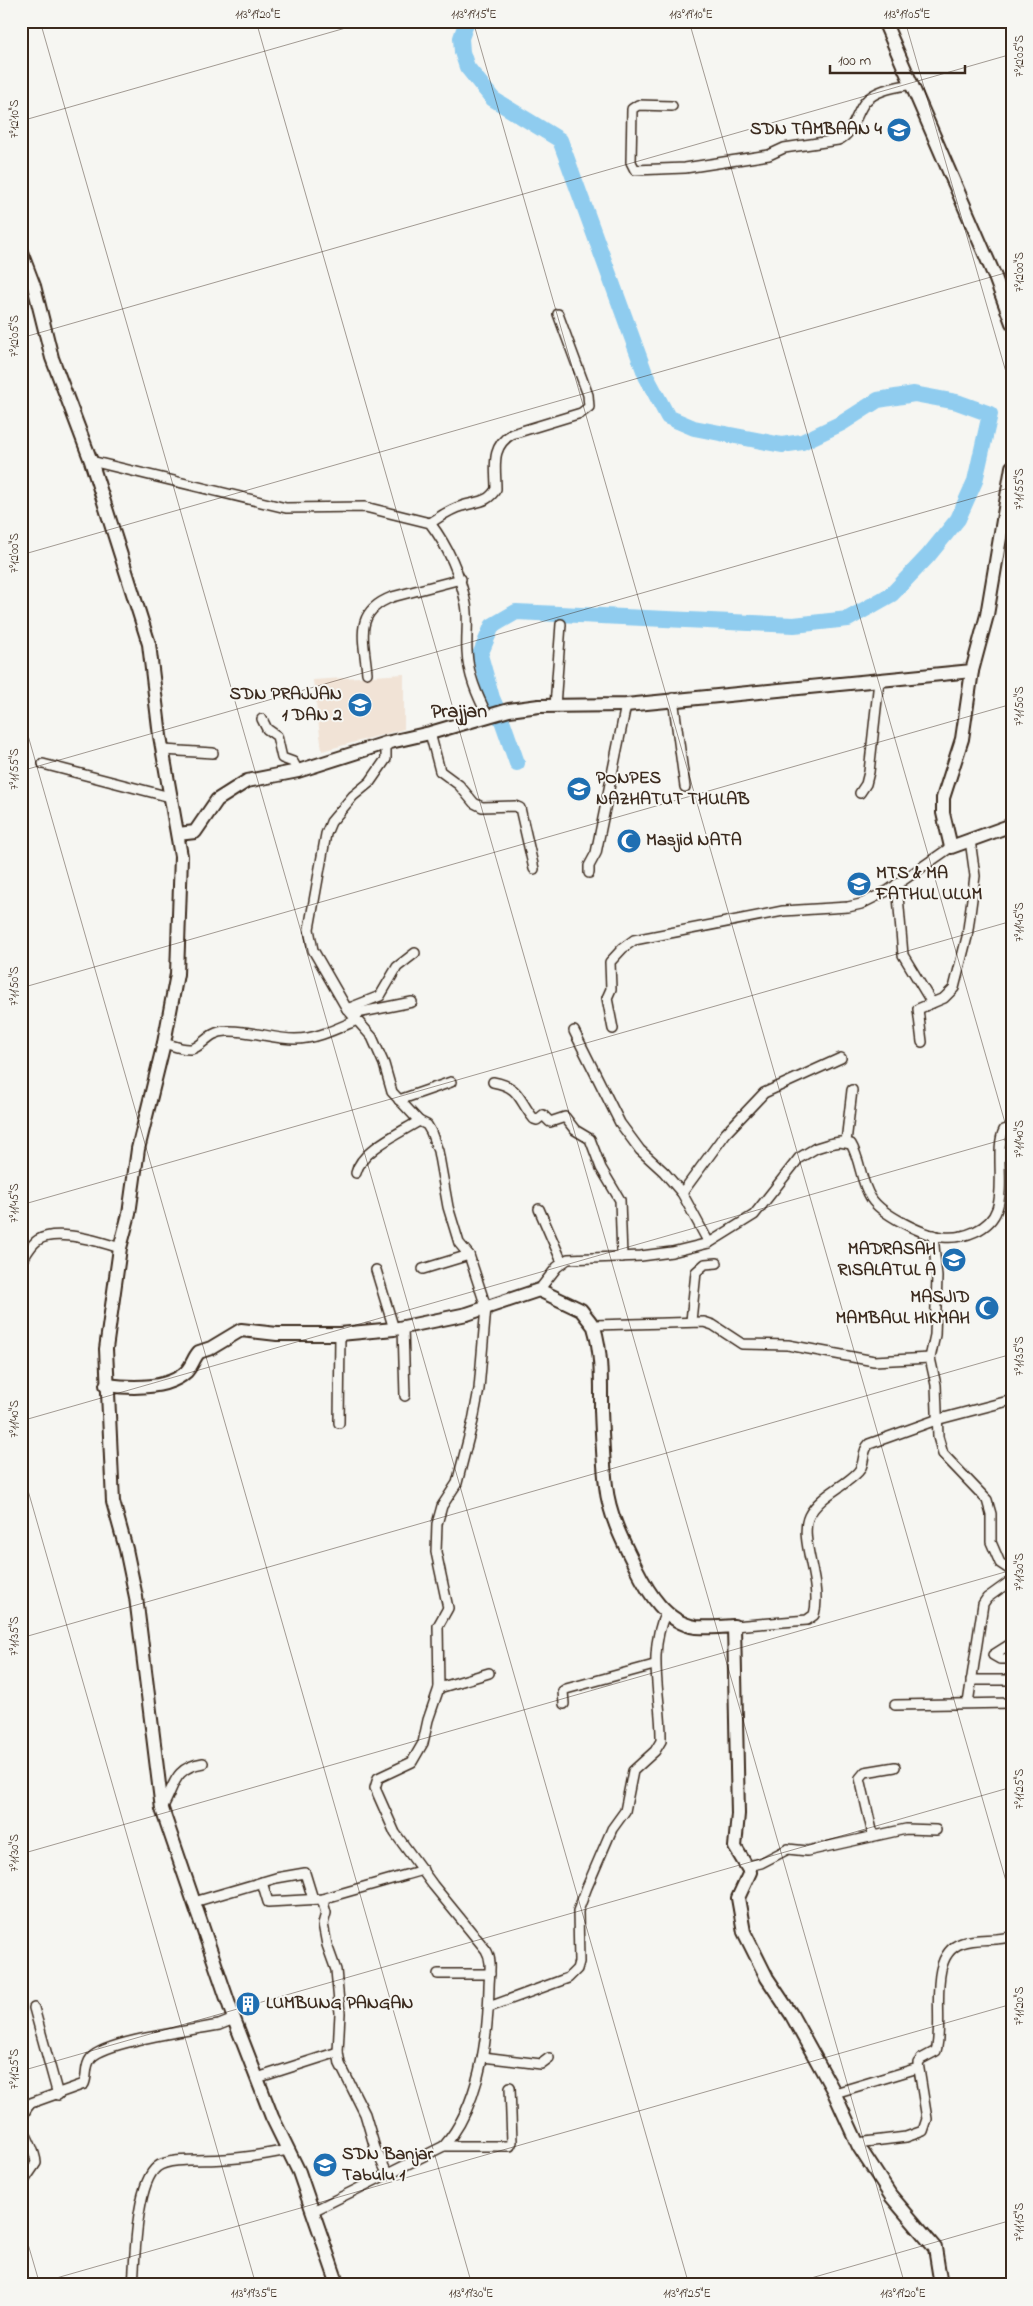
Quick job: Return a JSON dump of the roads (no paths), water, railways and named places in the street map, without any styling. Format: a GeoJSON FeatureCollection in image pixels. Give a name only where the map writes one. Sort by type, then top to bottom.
{"type":"FeatureCollection","features":[{"type":"Feature","properties":{"kind":"street"},"geometry":{"type":"LineString","coordinates":[[884,21],[913,84],[995,277],[1012,322]]}},
{"type":"Feature","properties":{"kind":"street"},"geometry":{"type":"LineString","coordinates":[[672,106],[638,105],[632,110],[631,162],[635,170],[685,168],[769,155],[784,148],[838,140],[844,137],[865,102],[871,97],[878,93],[913,84]]}},
{"type":"Feature","properties":{"kind":"street"},"geometry":{"type":"LineString","coordinates":[[21,252],[34,286],[58,374],[91,462],[149,644],[170,797],[178,834],[181,875],[177,974],[164,1043],[138,1149],[129,1214],[120,1248],[106,1349],[112,1502],[126,1548],[136,1597],[162,1809],[234,2019],[272,2117],[313,2211],[338,2285]]}},
{"type":"Feature","properties":{"kind":"street"},"geometry":{"type":"LineString","coordinates":[[430,523],[446,513],[462,506],[481,502],[493,495],[496,489],[497,447],[502,440],[512,434],[582,413],[589,407],[588,395],[558,314]]}},
{"type":"Feature","properties":{"kind":"street"},"geometry":{"type":"LineString","coordinates":[[91,462],[286,508],[365,507],[430,523],[453,558],[461,579],[466,606],[469,669],[472,684],[490,716]]}},
{"type":"Feature","properties":{"kind":"street"},"geometry":{"type":"LineString","coordinates":[[951,848],[943,813],[943,798],[962,739],[972,671],[987,615],[1011,472]]}},
{"type":"Feature","properties":{"kind":"street"},"geometry":{"type":"LineString","coordinates":[[367,673],[363,624],[367,615],[383,601],[392,597],[461,579]]}},
{"type":"Feature","properties":{"kind":"street"},"geometry":{"type":"LineString","coordinates":[[555,706],[561,624]]}},
{"type":"Feature","properties":{"kind":"street"},"geometry":{"type":"LineString","coordinates":[[178,834],[195,832],[217,800],[247,781],[298,771],[386,743],[430,733],[509,710],[555,706],[626,704],[673,698],[879,681],[972,671]]}},
{"type":"Feature","properties":{"kind":"street"},"geometry":{"type":"LineString","coordinates":[[860,793],[866,784],[869,772],[879,681]]}},
{"type":"Feature","properties":{"kind":"street"},"geometry":{"type":"LineString","coordinates":[[673,698],[684,787]]}},
{"type":"Feature","properties":{"kind":"street"},"geometry":{"type":"LineString","coordinates":[[589,872],[589,866],[596,853],[626,704]]}},
{"type":"Feature","properties":{"kind":"street"},"geometry":{"type":"LineString","coordinates":[[262,719],[267,729],[277,736],[282,758],[293,762],[298,771]]}},
{"type":"Feature","properties":{"kind":"street"},"geometry":{"type":"LineString","coordinates":[[430,733],[440,771],[459,785],[474,803],[482,807],[515,806],[520,808],[534,869]]}},
{"type":"Feature","properties":{"kind":"street"},"geometry":{"type":"LineString","coordinates":[[313,2211],[444,2146],[453,2136],[464,2113],[482,2064],[489,2007],[491,1961],[486,1950],[422,1870],[390,1824],[374,1784],[378,1778],[404,1767],[418,1755],[439,1688],[438,1626],[448,1608],[436,1552],[437,1524],[442,1506],[457,1483],[473,1421],[486,1307],[469,1255],[459,1243],[448,1207],[434,1140],[427,1126],[419,1121],[392,1092],[384,1064],[372,1037],[352,1014],[320,967],[310,938],[311,915],[320,857],[331,822],[353,796],[370,782],[386,759],[386,743]]}},
{"type":"Feature","properties":{"kind":"street"},"geometry":{"type":"LineString","coordinates":[[163,750],[213,753]]}},
{"type":"Feature","properties":{"kind":"street"},"geometry":{"type":"LineString","coordinates":[[43,764],[170,797]]}},
{"type":"Feature","properties":{"kind":"street"},"geometry":{"type":"LineString","coordinates":[[613,1029],[607,998],[611,989],[610,962],[623,948],[634,940],[783,911],[848,907],[861,904],[897,884],[951,848],[1012,825]]}},
{"type":"Feature","properties":{"kind":"street"},"geometry":{"type":"LineString","coordinates":[[922,1042],[917,1013],[922,1006],[944,998],[954,988],[967,937],[975,876],[970,840]]}},
{"type":"Feature","properties":{"kind":"street"},"geometry":{"type":"LineString","coordinates":[[897,884],[902,954],[932,1003]]}},
{"type":"Feature","properties":{"kind":"street"},"geometry":{"type":"LineString","coordinates":[[164,1043],[190,1049],[198,1046],[208,1037],[226,1030],[265,1034],[286,1039],[305,1038],[327,1033],[380,996],[397,967],[416,953]]}},
{"type":"Feature","properties":{"kind":"street"},"geometry":{"type":"LineString","coordinates":[[352,1014],[412,1002]]}},
{"type":"Feature","properties":{"kind":"street"},"geometry":{"type":"LineString","coordinates":[[574,1031],[620,1123],[640,1150],[664,1172],[682,1193],[709,1243]]}},
{"type":"Feature","properties":{"kind":"street"},"geometry":{"type":"LineString","coordinates":[[682,1193],[726,1133],[764,1093],[841,1058]]}},
{"type":"Feature","properties":{"kind":"street"},"geometry":{"type":"LineString","coordinates":[[399,1100],[450,1082]]}},
{"type":"Feature","properties":{"kind":"street"},"geometry":{"type":"LineString","coordinates":[[493,1082],[503,1084],[518,1093],[534,1119],[537,1120],[543,1115],[550,1122],[565,1117],[575,1130],[590,1139],[601,1168],[620,1200],[622,1257]]}},
{"type":"Feature","properties":{"kind":"street"},"geometry":{"type":"LineString","coordinates":[[846,1142],[852,1090]]}},
{"type":"Feature","properties":{"kind":"street"},"geometry":{"type":"LineString","coordinates":[[356,1173],[357,1166],[365,1155],[419,1121]]}},
{"type":"Feature","properties":{"kind":"street"},"geometry":{"type":"LineString","coordinates":[[106,1385],[139,1389],[176,1378],[187,1372],[199,1352],[217,1345],[241,1330],[277,1334],[340,1334],[399,1328],[467,1314],[540,1290],[562,1262],[575,1258],[622,1257],[672,1252],[709,1243],[754,1215],[799,1158],[816,1148],[846,1142],[852,1144],[857,1153],[864,1185],[881,1210],[933,1236],[956,1236],[977,1231],[988,1224],[997,1210],[1002,1170],[1002,1133],[1006,1128],[1012,1127]]}},
{"type":"Feature","properties":{"kind":"street"},"geometry":{"type":"LineString","coordinates":[[539,1209],[562,1262]]}},
{"type":"Feature","properties":{"kind":"street"},"geometry":{"type":"LineString","coordinates":[[21,1262],[37,1240],[44,1238],[61,1236],[97,1240],[120,1248]]}},
{"type":"Feature","properties":{"kind":"street"},"geometry":{"type":"LineString","coordinates":[[933,1236],[937,1277],[935,1335],[930,1358],[936,1385],[936,1420],[943,1454],[987,1500],[991,1514],[991,1542],[1000,1563],[1012,1572]]}},
{"type":"Feature","properties":{"kind":"street"},"geometry":{"type":"LineString","coordinates":[[423,1269],[469,1255]]}},
{"type":"Feature","properties":{"kind":"street"},"geometry":{"type":"LineString","coordinates":[[692,1321],[696,1272],[705,1264],[716,1263]]}},
{"type":"Feature","properties":{"kind":"street"},"geometry":{"type":"LineString","coordinates":[[376,1270],[399,1328],[405,1396]]}},
{"type":"Feature","properties":{"kind":"street"},"geometry":{"type":"LineString","coordinates":[[540,1290],[581,1310],[584,1317],[594,1325],[692,1321],[708,1323],[742,1344],[796,1346],[874,1361],[930,1358]]}},
{"type":"Feature","properties":{"kind":"street"},"geometry":{"type":"LineString","coordinates":[[594,1325],[601,1372],[602,1435],[606,1488],[610,1509],[625,1547],[657,1603],[680,1622],[695,1627],[807,1620],[814,1615],[817,1600],[807,1533],[810,1516],[818,1504],[860,1469],[865,1448],[870,1444],[936,1420],[1012,1400]]}},
{"type":"Feature","properties":{"kind":"street"},"geometry":{"type":"LineString","coordinates":[[338,1423],[340,1334]]}},
{"type":"Feature","properties":{"kind":"street"},"geometry":{"type":"LineString","coordinates":[[968,1703],[982,1604],[1012,1580]]}},
{"type":"Feature","properties":{"kind":"street"},"geometry":{"type":"LineString","coordinates":[[489,2007],[568,1978],[577,1969],[579,1962],[578,1910],[612,1829],[625,1811],[633,1771],[655,1751],[661,1741],[654,1665],[660,1624],[666,1612]]}},
{"type":"Feature","properties":{"kind":"street"},"geometry":{"type":"LineString","coordinates":[[734,1626],[738,1814],[735,1847],[747,1866],[749,1876],[738,1898],[744,1932],[767,1978],[791,2014],[835,2093],[857,2143],[891,2196],[935,2248],[940,2285]]}},
{"type":"Feature","properties":{"kind":"street"},"geometry":{"type":"LineString","coordinates":[[1012,1643],[993,1655],[1000,1659],[1012,1659]]}},
{"type":"Feature","properties":{"kind":"street"},"geometry":{"type":"LineString","coordinates":[[564,1704],[563,1691],[566,1689],[654,1665]]}},
{"type":"Feature","properties":{"kind":"street"},"geometry":{"type":"LineString","coordinates":[[439,1688],[489,1673]]}},
{"type":"Feature","properties":{"kind":"street"},"geometry":{"type":"LineString","coordinates":[[971,1680],[1012,1680]]}},
{"type":"Feature","properties":{"kind":"street"},"geometry":{"type":"LineString","coordinates":[[895,1705],[1012,1703]]}},
{"type":"Feature","properties":{"kind":"street"},"geometry":{"type":"LineString","coordinates":[[162,1809],[176,1777],[184,1770],[203,1763]]}},
{"type":"Feature","properties":{"kind":"street"},"geometry":{"type":"LineString","coordinates":[[873,1835],[860,1778],[865,1772],[895,1767]]}},
{"type":"Feature","properties":{"kind":"street"},"geometry":{"type":"LineString","coordinates":[[747,1866],[762,1863],[788,1849],[807,1851],[906,1829],[936,1830]]}},
{"type":"Feature","properties":{"kind":"street"},"geometry":{"type":"LineString","coordinates":[[262,1882],[270,1903],[317,1899],[422,1870]]}},
{"type":"Feature","properties":{"kind":"street"},"geometry":{"type":"LineString","coordinates":[[194,1902],[262,1882],[305,1873],[326,1913],[323,1924],[327,1947],[335,1965],[340,2013],[338,2052],[340,2064],[366,2114],[375,2148],[387,2173]]}},
{"type":"Feature","properties":{"kind":"street"},"geometry":{"type":"LineString","coordinates":[[857,2143],[906,2137],[923,2131],[927,2119],[918,2068],[920,2059],[932,2054],[937,2046],[940,1976],[946,1957],[960,1943],[1012,1936]]}},
{"type":"Feature","properties":{"kind":"street"},"geometry":{"type":"LineString","coordinates":[[438,1974],[490,1974]]}},
{"type":"Feature","properties":{"kind":"street"},"geometry":{"type":"LineString","coordinates":[[34,2008],[58,2094]]}},
{"type":"Feature","properties":{"kind":"street"},"geometry":{"type":"LineString","coordinates":[[21,2184],[36,2163],[22,2119],[26,2109],[39,2099],[84,2084],[86,2069],[90,2060],[96,2054],[120,2045],[219,2024],[234,2019]]}},
{"type":"Feature","properties":{"kind":"street"},"geometry":{"type":"LineString","coordinates":[[258,2078],[338,2052]]}},
{"type":"Feature","properties":{"kind":"street"},"geometry":{"type":"LineString","coordinates":[[482,2057],[541,2064],[549,2058]]}},
{"type":"Feature","properties":{"kind":"street"},"geometry":{"type":"LineString","coordinates":[[835,2093],[918,2068]]}},
{"type":"Feature","properties":{"kind":"street"},"geometry":{"type":"LineString","coordinates":[[444,2146],[505,2148],[512,2145],[510,2087]]}},
{"type":"Feature","properties":{"kind":"street"},"geometry":{"type":"LineString","coordinates":[[133,2285],[140,2209],[150,2176],[157,2166],[172,2162],[224,2160],[288,2150]]}},
{"type":"Feature","properties":{"kind":"waterway"},"geometry":{"type":"LineString","coordinates":[[467,21],[461,38],[462,52],[467,67],[493,99],[560,140],[646,376],[668,417],[694,428],[782,445],[802,442],[842,423],[878,400],[914,394],[957,402],[990,414],[975,481],[958,519],[928,556],[892,594],[848,619],[794,625],[516,612],[492,626],[480,655],[492,698],[517,763]]}},
{"type":"Feature","properties":{"kind":"place","name":"SDN TAMBAAN 4"},"geometry":{"type":"Point","coordinates":[899,130]}},
{"type":"Feature","properties":{"kind":"place","name":"SDN PRAJJAN 1 DAN 2"},"geometry":{"type":"Point","coordinates":[360,705]}},
{"type":"Feature","properties":{"kind":"place","name":"PONPES NAZHATUT THULAB"},"geometry":{"type":"Point","coordinates":[579,789]}},
{"type":"Feature","properties":{"kind":"place","name":"Masjid NATA"},"geometry":{"type":"Point","coordinates":[629,841]}},
{"type":"Feature","properties":{"kind":"place","name":"MTS & MA FATHUL ULUM"},"geometry":{"type":"Point","coordinates":[859,884]}},
{"type":"Feature","properties":{"kind":"place","name":"MADRASAH RISALATUL A"},"geometry":{"type":"Point","coordinates":[954,1260]}},
{"type":"Feature","properties":{"kind":"place","name":"MASJID MAMBAUL HIKMAH"},"geometry":{"type":"Point","coordinates":[987,1308]}},
{"type":"Feature","properties":{"kind":"place","name":"LUMBUNG PANGAN"},"geometry":{"type":"Point","coordinates":[248,2004]}},
{"type":"Feature","properties":{"kind":"place","name":"SDN Banjar Tabulu 1"},"geometry":{"type":"Point","coordinates":[325,2165]}},
{"type":"Feature","properties":{"kind":"district","name":"Prajjan"},"geometry":{"type":"Point","coordinates":[459,712]}}]}
